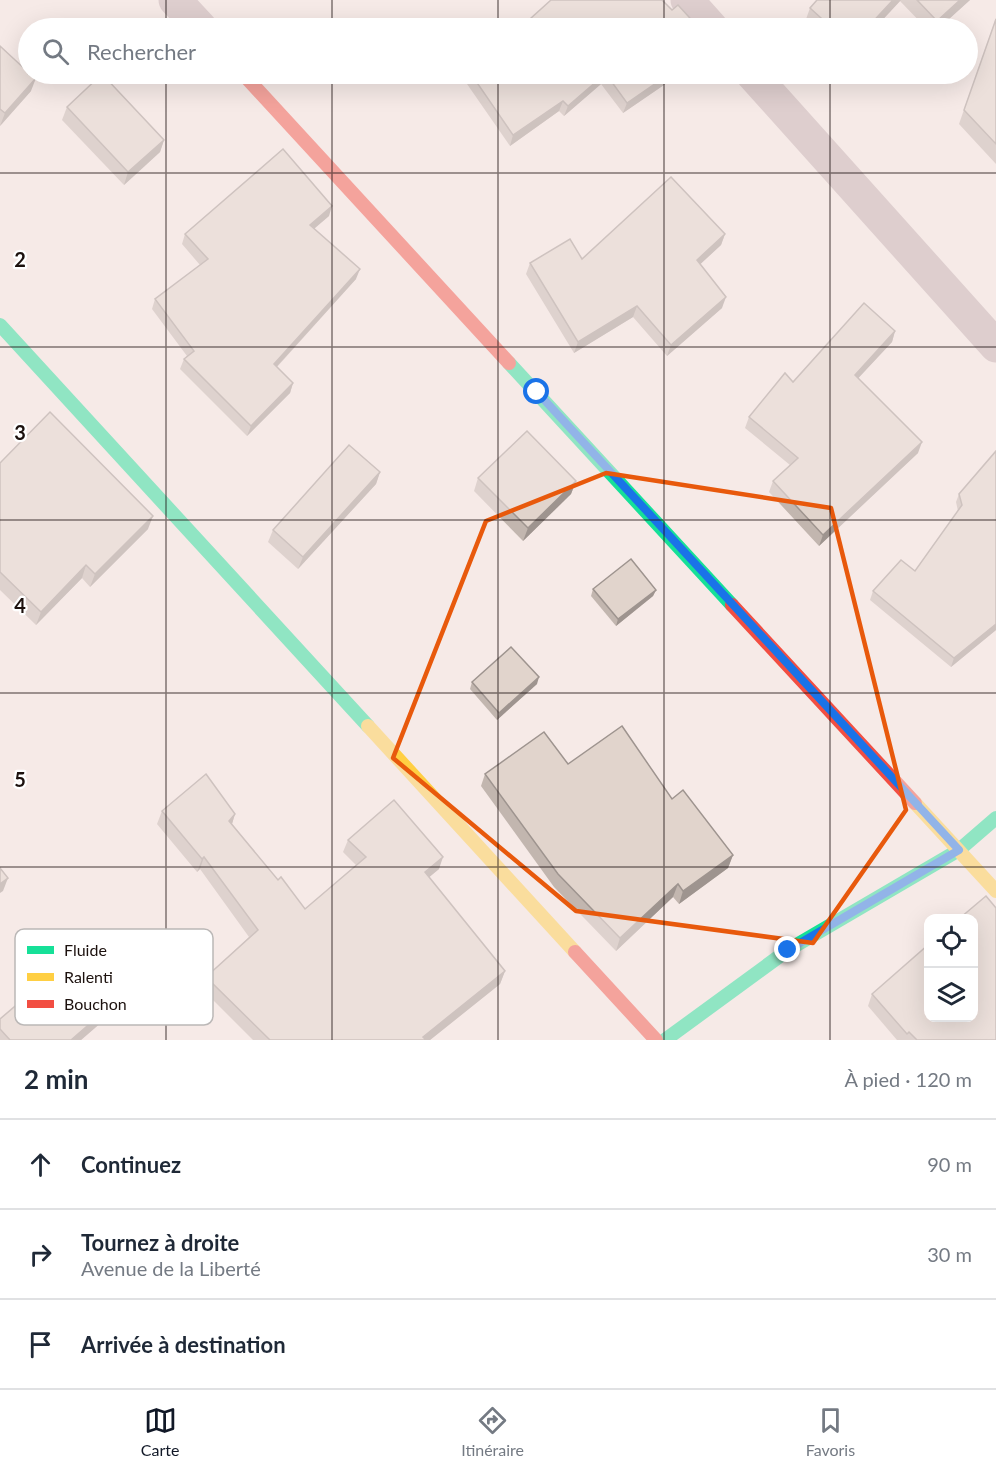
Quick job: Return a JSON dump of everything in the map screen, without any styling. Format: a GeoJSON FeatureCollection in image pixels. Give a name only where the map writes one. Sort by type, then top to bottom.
{"type":"FeatureCollection","features":[{"type":"Feature","properties":{"kind":"street"},"geometry":{"type":"LineString","coordinates":[[175,0],[192,18]]}},
{"type":"Feature","properties":{"kind":"street"},"geometry":{"type":"LineString","coordinates":[[687,0],[703,18]]}},
{"type":"Feature","properties":{"kind":"street"},"geometry":{"type":"LineString","coordinates":[[252,84],[996,891]]}},
{"type":"Feature","properties":{"kind":"street"},"geometry":{"type":"LineString","coordinates":[[761,84],[996,346]]}},
{"type":"Feature","properties":{"kind":"street"},"geometry":{"type":"LineString","coordinates":[[0,325],[656,1040]]}},
{"type":"Feature","properties":{"kind":"street"},"geometry":{"type":"LineString","coordinates":[[665,1040],[788,950],[959,850],[996,818]]}},
{"type":"Feature","properties":{"kind":"highlighted area"},"geometry":{"type":"Polygon","coordinates":[[[606,473],[831,508],[906,810],[813,943],[576,911],[393,758],[486,521],[606,473]]]}},
{"type":"Feature","properties":{"kind":"building"},"geometry":{"type":"Polygon","coordinates":[[[551,0],[662,0],[672,10],[678,5],[690,18],[531,18],[551,0]]]}},
{"type":"Feature","properties":{"kind":"building"},"geometry":{"type":"Polygon","coordinates":[[[817,0],[893,0],[876,18],[821,18],[810,8],[817,0]]]}},
{"type":"Feature","properties":{"kind":"building"},"geometry":{"type":"Polygon","coordinates":[[[917,0],[960,0],[940,18],[934,18],[917,0]]]}},
{"type":"Feature","properties":{"kind":"building"},"geometry":{"type":"Polygon","coordinates":[[[996,19],[996,144],[964,110],[973,84],[978,84],[978,70],[996,19]]]}},
{"type":"Feature","properties":{"kind":"building"},"geometry":{"type":"Polygon","coordinates":[[[0,46],[18,63],[18,84],[31,84],[5,113],[0,109],[0,46]]]}},
{"type":"Feature","properties":{"kind":"building"},"geometry":{"type":"Polygon","coordinates":[[[91,84],[111,84],[164,140],[128,172],[67,107],[91,84]]]}},
{"type":"Feature","properties":{"kind":"building"},"geometry":{"type":"Polygon","coordinates":[[[478,84],[593,84],[568,106],[563,101],[513,135],[478,84]]]}},
{"type":"Feature","properties":{"kind":"building"},"geometry":{"type":"Polygon","coordinates":[[[613,84],[655,84],[627,103],[613,84]]]}},
{"type":"Feature","properties":{"kind":"building"},"geometry":{"type":"Polygon","coordinates":[[[283,149],[332,206],[310,225],[360,269],[274,364],[293,383],[251,426],[184,359],[194,351],[155,299],[208,259],[185,234],[283,149]]]}},
{"type":"Feature","properties":{"kind":"building"},"geometry":{"type":"Polygon","coordinates":[[[671,177],[725,234],[697,260],[726,297],[671,345],[637,306],[578,342],[530,263],[570,239],[582,259],[671,177]]]}},
{"type":"Feature","properties":{"kind":"building"},"geometry":{"type":"Polygon","coordinates":[[[864,303],[895,331],[855,375],[922,442],[823,535],[773,481],[798,458],[749,417],[785,373],[793,382],[864,303]]]}},
{"type":"Feature","properties":{"kind":"building"},"geometry":{"type":"Polygon","coordinates":[[[50,412],[153,516],[95,574],[86,565],[41,612],[0,572],[0,463],[50,412]]]}},
{"type":"Feature","properties":{"kind":"building"},"geometry":{"type":"Polygon","coordinates":[[[527,431],[576,481],[528,528],[478,478],[527,431]]]}},
{"type":"Feature","properties":{"kind":"building"},"geometry":{"type":"Polygon","coordinates":[[[349,445],[380,472],[303,557],[273,530],[349,445]]]}},
{"type":"Feature","properties":{"kind":"building"},"geometry":{"type":"Polygon","coordinates":[[[996,451],[996,624],[954,658],[873,591],[901,560],[915,571],[962,505],[959,494],[996,451]]]}},
{"type":"Feature","properties":{"kind":"building"},"geometry":{"type":"Polygon","coordinates":[[[631,559],[656,590],[618,619],[593,589],[631,559]]]}},
{"type":"Feature","properties":{"kind":"building"},"geometry":{"type":"Polygon","coordinates":[[[511,647],[539,677],[499,713],[472,682],[511,647]]]}},
{"type":"Feature","properties":{"kind":"building"},"geometry":{"type":"Polygon","coordinates":[[[622,726],[672,799],[683,790],[733,855],[683,891],[678,884],[620,938],[558,874],[485,774],[544,732],[568,764],[622,726]]]}},
{"type":"Feature","properties":{"kind":"building"},"geometry":{"type":"Polygon","coordinates":[[[206,774],[235,814],[229,821],[278,880],[281,877],[305,909],[366,857],[348,840],[394,800],[443,857],[425,872],[505,971],[423,1037],[426,1040],[270,1040],[213,984],[213,971],[258,930],[204,857],[202,859],[162,811],[206,774]]]}},
{"type":"Feature","properties":{"kind":"building"},"geometry":{"type":"Polygon","coordinates":[[[0,868],[8,878],[0,884],[0,868]]]}},
{"type":"Feature","properties":{"kind":"building"},"geometry":{"type":"Polygon","coordinates":[[[986,896],[996,908],[996,1040],[917,1040],[909,1032],[907,1034],[872,994],[924,948],[924,1022],[978,1022],[978,914],[965,914],[986,896]]]}},
{"type":"Feature","properties":{"kind":"building"},"geometry":{"type":"Polygon","coordinates":[[[15,1006],[15,1025],[88,1025],[71,1040],[10,1040],[0,1029],[0,1019],[15,1006]]]}},
{"type":"Feature","properties":{"kind":"traffic: fast"},"geometry":{"type":"LineString","coordinates":[[0,325],[368,726]]}},
{"type":"Feature","properties":{"kind":"traffic: fast"},"geometry":{"type":"LineString","coordinates":[[509,363],[732,605]]}},
{"type":"Feature","properties":{"kind":"traffic: fast"},"geometry":{"type":"LineString","coordinates":[[665,1040],[788,950],[959,850],[996,818]]}},
{"type":"Feature","properties":{"kind":"traffic: slow"},"geometry":{"type":"LineString","coordinates":[[368,726],[575,952]]}},
{"type":"Feature","properties":{"kind":"traffic: slow"},"geometry":{"type":"LineString","coordinates":[[915,803],[996,891]]}},
{"type":"Feature","properties":{"kind":"traffic: jam"},"geometry":{"type":"LineString","coordinates":[[252,84],[509,363]]}},
{"type":"Feature","properties":{"kind":"traffic: jam"},"geometry":{"type":"LineString","coordinates":[[732,605],[915,803]]}},
{"type":"Feature","properties":{"kind":"traffic: jam"},"geometry":{"type":"LineString","coordinates":[[575,952],[656,1040]]}},
{"type":"Feature","properties":{"kind":"route"},"geometry":{"type":"LineString","coordinates":[[537,392],[959,850],[788,950]]}}]}
